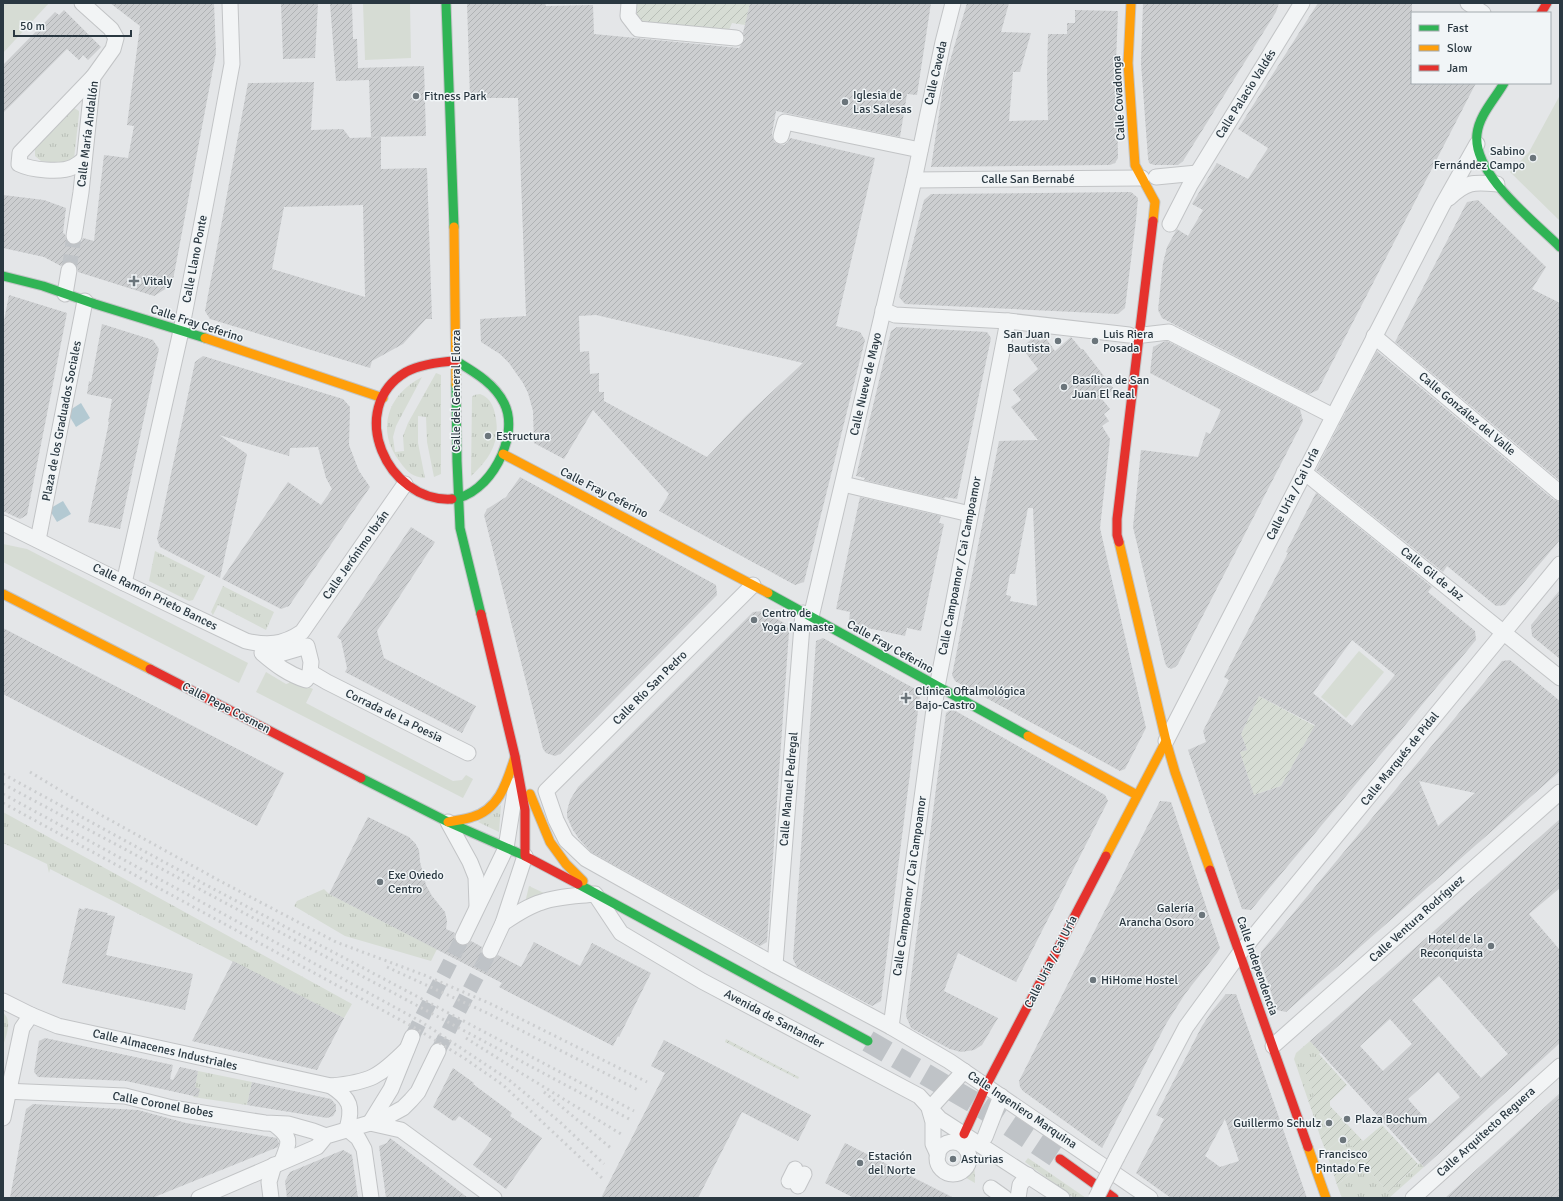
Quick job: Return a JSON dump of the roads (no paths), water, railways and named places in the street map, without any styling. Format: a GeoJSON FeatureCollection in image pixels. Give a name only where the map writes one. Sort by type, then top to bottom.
{"type":"FeatureCollection","features":[{"type":"Feature","properties":{"kind":"main road","name":"Calle del General Elorza"},"geometry":{"type":"LineString","coordinates":[[446,3],[451,128],[458,499],[460,528],[515,756],[525,810],[525,856]]}},
{"type":"Feature","properties":{"kind":"main road","name":"Calle Covadonga"},"geometry":{"type":"LineString","coordinates":[[1131,3],[1128,63],[1135,165],[1149,181],[1155,202],[1153,220]]}},
{"type":"Feature","properties":{"kind":"main road"},"geometry":{"type":"LineString","coordinates":[[1542,12],[1546,3]]}},
{"type":"Feature","properties":{"kind":"main road","name":"Calle Uría / Cai Uría"},"geometry":{"type":"LineString","coordinates":[[1477,144],[1477,134],[1482,121],[1503,84]]}},
{"type":"Feature","properties":{"kind":"main road"},"geometry":{"type":"LineString","coordinates":[[1477,144],[1485,167],[1497,184],[1560,247]]}},
{"type":"Feature","properties":{"kind":"main road","name":"Calle Independencia"},"geometry":{"type":"LineString","coordinates":[[1153,220],[1117,519],[1117,535],[1166,741],[1175,772],[1326,1198]]}},
{"type":"Feature","properties":{"kind":"main road","name":"Calle Fray Ceferino"},"geometry":{"type":"LineString","coordinates":[[3,276],[22,280],[331,379],[383,398]]}},
{"type":"Feature","properties":{"kind":"main road"},"geometry":{"type":"LineString","coordinates":[[456,361],[482,378],[500,395],[505,407],[508,436],[503,454],[493,471],[484,482],[470,493],[458,499],[443,499],[417,492],[405,484],[389,468],[384,460],[378,442],[376,421],[378,409],[393,382],[414,368],[437,362],[456,361]]}},
{"type":"Feature","properties":{"kind":"main road","name":"Calle Fray Ceferino"},"geometry":{"type":"LineString","coordinates":[[503,454],[753,585],[937,687],[1137,795]]}},
{"type":"Feature","properties":{"kind":"main road","name":"Calle Pepe Cosmen"},"geometry":{"type":"LineString","coordinates":[[3,594],[448,822],[525,856]]}},
{"type":"Feature","properties":{"kind":"main road","name":"Calle Uría / Cai Uría"},"geometry":{"type":"LineString","coordinates":[[962,1139],[986,1086],[1166,741]]}},
{"type":"Feature","properties":{"kind":"main road"},"geometry":{"type":"LineString","coordinates":[[513,746],[526,784],[550,842],[566,864],[595,894]]}},
{"type":"Feature","properties":{"kind":"main road"},"geometry":{"type":"LineString","coordinates":[[448,822],[473,817],[485,812],[498,800],[515,756]]}},
{"type":"Feature","properties":{"kind":"main road"},"geometry":{"type":"LineString","coordinates":[[1144,782],[1159,774],[1175,772]]}},
{"type":"Feature","properties":{"kind":"main road","name":"Avenida de Santander"},"geometry":{"type":"LineString","coordinates":[[525,856],[868,1041]]}},
{"type":"Feature","properties":{"kind":"main road"},"geometry":{"type":"LineString","coordinates":[[1060,1159],[1114,1198]]}},
{"type":"Feature","properties":{"kind":"street","name":"Calle María Andallón"},"geometry":{"type":"LineString","coordinates":[[74,236],[82,192],[93,77],[114,49],[116,38],[111,29],[82,3]]}},
{"type":"Feature","properties":{"kind":"street","name":"Calle Llano Ponte"},"geometry":{"type":"LineString","coordinates":[[124,583],[181,331],[232,64],[230,3]]}},
{"type":"Feature","properties":{"kind":"street"},"geometry":{"type":"LineString","coordinates":[[629,3],[628,16],[638,29],[736,38]]}},
{"type":"Feature","properties":{"kind":"street","name":"Calle Caveda"},"geometry":{"type":"LineString","coordinates":[[920,147],[953,3]]}},
{"type":"Feature","properties":{"kind":"street","name":"Calle Palacio Valdés"},"geometry":{"type":"LineString","coordinates":[[1170,224],[1194,179],[1302,3]]}},
{"type":"Feature","properties":{"kind":"street"},"geometry":{"type":"LineString","coordinates":[[1468,3],[1481,12]]}},
{"type":"Feature","properties":{"kind":"street"},"geometry":{"type":"LineString","coordinates":[[84,159],[72,167],[54,170],[34,169],[24,167],[19,164],[20,153],[93,77]]}},
{"type":"Feature","properties":{"kind":"street"},"geometry":{"type":"LineString","coordinates":[[70,100],[80,106],[88,121]]}},
{"type":"Feature","properties":{"kind":"street"},"geometry":{"type":"LineString","coordinates":[[783,129],[920,147]]}},
{"type":"Feature","properties":{"kind":"street","name":"Calle Uría / Cai Uría"},"geometry":{"type":"LineString","coordinates":[[1166,741],[1374,336],[1442,206],[1477,144]]}},
{"type":"Feature","properties":{"kind":"street","name":"Calle Nueve de Mayo"},"geometry":{"type":"LineString","coordinates":[[807,615],[842,484],[914,180],[920,147]]}},
{"type":"Feature","properties":{"kind":"street"},"geometry":{"type":"LineString","coordinates":[[54,170],[66,174],[73,180],[82,192]]}},
{"type":"Feature","properties":{"kind":"street","name":"Calle San Bernabé"},"geometry":{"type":"LineString","coordinates":[[914,180],[1149,181],[1194,179]]}},
{"type":"Feature","properties":{"kind":"street","name":"Calle Uría / Cai Uría"},"geometry":{"type":"LineString","coordinates":[[1442,206],[1462,186],[1476,183],[1497,184]]}},
{"type":"Feature","properties":{"kind":"street"},"geometry":{"type":"LineString","coordinates":[[65,294],[69,270]]}},
{"type":"Feature","properties":{"kind":"street","name":"Plaza de los Graduados Sociales"},"geometry":{"type":"LineString","coordinates":[[38,540],[85,301]]}},
{"type":"Feature","properties":{"kind":"street"},"geometry":{"type":"LineString","coordinates":[[883,310],[895,315],[1008,321],[1136,335],[1169,332],[1333,416]]}},
{"type":"Feature","properties":{"kind":"street","name":"Calle Campoamor / Cai Campoamor"},"geometry":{"type":"LineString","coordinates":[[891,1027],[937,687],[1008,321]]}},
{"type":"Feature","properties":{"kind":"street","name":"Calle González del Valle"},"geometry":{"type":"LineString","coordinates":[[1374,336],[1560,493]]}},
{"type":"Feature","properties":{"kind":"street","name":"Calle Gil de Jaz"},"geometry":{"type":"LineString","coordinates":[[1304,472],[1560,678]]}},
{"type":"Feature","properties":{"kind":"street","name":"Calle Jerónimo Ibrán"},"geometry":{"type":"LineString","coordinates":[[307,625],[405,484]]}},
{"type":"Feature","properties":{"kind":"street"},"geometry":{"type":"LineString","coordinates":[[842,484],[970,514]]}},
{"type":"Feature","properties":{"kind":"street","name":"Calle Ramón Prieto Bances"},"geometry":{"type":"LineString","coordinates":[[3,523],[246,641],[256,643],[276,643],[290,640],[302,632],[307,625]]}},
{"type":"Feature","properties":{"kind":"street","name":"Calle Marqués de Pidal"},"geometry":{"type":"LineString","coordinates":[[1096,1198],[1186,1027],[1240,953],[1560,564]]}},
{"type":"Feature","properties":{"kind":"street","name":"Calle Río San Pedro"},"geometry":{"type":"LineString","coordinates":[[753,585],[546,791],[556,820],[566,840],[586,859],[775,965]]}},
{"type":"Feature","properties":{"kind":"street","name":"Calle Manuel Pedregal"},"geometry":{"type":"LineString","coordinates":[[775,965],[807,615]]}},
{"type":"Feature","properties":{"kind":"street","name":"Corrada de La Poesia"},"geometry":{"type":"LineString","coordinates":[[315,675],[468,753]]}},
{"type":"Feature","properties":{"kind":"street","name":"Calle del General Elorza"},"geometry":{"type":"LineString","coordinates":[[463,937],[506,848],[518,772]]}},
{"type":"Feature","properties":{"kind":"street","name":"Calle Ventura Rodríguez"},"geometry":{"type":"LineString","coordinates":[[1273,1046],[1560,792]]}},
{"type":"Feature","properties":{"kind":"street"},"geometry":{"type":"LineString","coordinates":[[448,822],[470,862],[476,877],[478,908]]}},
{"type":"Feature","properties":{"kind":"street"},"geometry":{"type":"LineString","coordinates":[[490,951],[503,923],[525,856]]}},
{"type":"Feature","properties":{"kind":"street"},"geometry":{"type":"LineString","coordinates":[[503,923],[540,902],[555,898],[595,894]]}},
{"type":"Feature","properties":{"kind":"street","name":"Avenida de Santander"},"geometry":{"type":"LineString","coordinates":[[595,894],[621,933],[702,981],[919,1096],[932,1106],[940,1119],[962,1139],[1028,1175],[1062,1198]]}},
{"type":"Feature","properties":{"kind":"street"},"geometry":{"type":"LineString","coordinates":[[775,965],[891,1027]]}},
{"type":"Feature","properties":{"kind":"street","name":"Calle Almacenes Industriales"},"geometry":{"type":"LineString","coordinates":[[3,1001],[58,1026],[332,1086],[358,1083],[369,1080],[388,1067],[410,1043],[391,1089],[370,1122]]}},
{"type":"Feature","properties":{"kind":"street"},"geometry":{"type":"LineString","coordinates":[[3,1118],[6,1091],[22,1028],[31,1015]]}},
{"type":"Feature","properties":{"kind":"street","name":"Calle Ingeniero Marquina"},"geometry":{"type":"LineString","coordinates":[[891,1027],[964,1071],[1150,1198]]}},
{"type":"Feature","properties":{"kind":"street"},"geometry":{"type":"LineString","coordinates":[[200,1198],[317,1147],[326,1136],[392,1114],[403,1108],[411,1100],[424,1081],[438,1051]]}},
{"type":"Feature","properties":{"kind":"street","name":"Calle Arquitecto Reguera"},"geometry":{"type":"LineString","coordinates":[[1413,1198],[1560,1066]]}},
{"type":"Feature","properties":{"kind":"street"},"geometry":{"type":"LineString","coordinates":[[938,1156],[940,1149],[946,1144],[962,1139],[967,1149],[969,1162],[963,1171],[954,1174],[946,1172],[939,1165],[938,1156],[932,1144],[932,1106],[964,1071]]}},
{"type":"Feature","properties":{"kind":"street","name":"Calle Almacenes Industriales"},"geometry":{"type":"LineString","coordinates":[[332,1086],[347,1098],[350,1112],[347,1129]]}},
{"type":"Feature","properties":{"kind":"street","name":"Calle Coronel Bobes"},"geometry":{"type":"LineString","coordinates":[[6,1091],[125,1096],[172,1108],[274,1124],[288,1124],[326,1136]]}},
{"type":"Feature","properties":{"kind":"street"},"geometry":{"type":"LineString","coordinates":[[985,1137],[1001,1096]]}},
{"type":"Feature","properties":{"kind":"street"},"geometry":{"type":"LineString","coordinates":[[370,1122],[401,1130],[494,1198]]}},
{"type":"Feature","properties":{"kind":"street"},"geometry":{"type":"LineString","coordinates":[[271,1198],[269,1182],[288,1147],[288,1140],[285,1133],[274,1124]]}},
{"type":"Feature","properties":{"kind":"street"},"geometry":{"type":"LineString","coordinates":[[347,1129],[358,1138],[364,1149],[371,1198]]}},
{"type":"Feature","properties":{"kind":"street"},"geometry":{"type":"LineString","coordinates":[[1018,1198],[1019,1189],[1028,1175]]}},
{"type":"Feature","properties":{"kind":"street"},"geometry":{"type":"LineString","coordinates":[[991,1188],[1005,1198]]}},
{"type":"Feature","properties":{"kind":"water"},"geometry":{"type":"Polygon","coordinates":[[[81,403],[90,418],[76,427],[67,412],[81,403]]]}},
{"type":"Feature","properties":{"kind":"water"},"geometry":{"type":"Polygon","coordinates":[[[63,501],[71,514],[57,522],[49,509],[63,501]]]}},
{"type":"Feature","properties":{"kind":"tunnel"},"geometry":{"type":"LineString","coordinates":[[69,270],[74,236]]}},
{"type":"Feature","properties":{"kind":"tunnel"},"geometry":{"type":"LineString","coordinates":[[412,1037],[463,937]]}},
{"type":"Feature","properties":{"kind":"tunnel"},"geometry":{"type":"LineString","coordinates":[[438,1051],[490,951]]}},
{"type":"Feature","properties":{"kind":"tunnel"},"geometry":{"type":"LineString","coordinates":[[868,1041],[980,1106],[1060,1159]]}},
{"type":"Feature","properties":{"kind":"railway"},"geometry":{"type":"LineString","coordinates":[[30,772],[101,815],[220,881],[336,942],[424,975],[491,1004],[647,1082]]}},
{"type":"Feature","properties":{"kind":"railway"},"geometry":{"type":"LineString","coordinates":[[3,774],[208,886],[634,1111]]}},
{"type":"Feature","properties":{"kind":"railway"},"geometry":{"type":"LineString","coordinates":[[3,784],[631,1120]]}},
{"type":"Feature","properties":{"kind":"railway"},"geometry":{"type":"LineString","coordinates":[[3,794],[420,1021],[509,1080],[561,1123],[604,1164]]}},
{"type":"Feature","properties":{"kind":"railway"},"geometry":{"type":"LineString","coordinates":[[3,803],[415,1028],[464,1058],[503,1085],[603,1179]]}},
{"type":"Feature","properties":{"kind":"railway"},"geometry":{"type":"LineString","coordinates":[[387,967],[487,1013],[640,1091]]}},
{"type":"Feature","properties":{"kind":"railway"},"geometry":{"type":"LineString","coordinates":[[466,1038],[621,1134]]}},
{"type":"Feature","properties":{"kind":"railway"},"geometry":{"type":"LineString","coordinates":[[544,1092],[612,1149]]}},
{"type":"Feature","properties":{"kind":"place","name":"Fitness Park"},"geometry":{"type":"Point","coordinates":[416,96]}},
{"type":"Feature","properties":{"kind":"place","name":"Iglesia de Las Salesas"},"geometry":{"type":"Point","coordinates":[845,102]}},
{"type":"Feature","properties":{"kind":"place","name":"Sabino Fernández Campo"},"geometry":{"type":"Point","coordinates":[1533,158]}},
{"type":"Feature","properties":{"kind":"place","name":"Vitaly"},"geometry":{"type":"Point","coordinates":[134,281]}},
{"type":"Feature","properties":{"kind":"place","name":"San Juan Bautista"},"geometry":{"type":"Point","coordinates":[1058,341]}},
{"type":"Feature","properties":{"kind":"place","name":"Luis Riera Posada"},"geometry":{"type":"Point","coordinates":[1095,341]}},
{"type":"Feature","properties":{"kind":"place","name":"Basílica de San Juan El Real"},"geometry":{"type":"Point","coordinates":[1064,387]}},
{"type":"Feature","properties":{"kind":"place","name":"Estructura"},"geometry":{"type":"Point","coordinates":[488,436]}},
{"type":"Feature","properties":{"kind":"place","name":"Centro de Yoga Namaste"},"geometry":{"type":"Point","coordinates":[754,620]}},
{"type":"Feature","properties":{"kind":"place","name":"Clínica Oftalmológica Bajo-Castro"},"geometry":{"type":"Point","coordinates":[906,698]}},
{"type":"Feature","properties":{"kind":"place","name":"Exe Oviedo Centro"},"geometry":{"type":"Point","coordinates":[380,882]}},
{"type":"Feature","properties":{"kind":"place","name":"Galería Arancha Osoro"},"geometry":{"type":"Point","coordinates":[1202,915]}},
{"type":"Feature","properties":{"kind":"place","name":"Hotel de la Reconquista"},"geometry":{"type":"Point","coordinates":[1491,946]}},
{"type":"Feature","properties":{"kind":"place","name":"HiHome Hostel"},"geometry":{"type":"Point","coordinates":[1093,980]}},
{"type":"Feature","properties":{"kind":"place","name":"Plaza Bochum"},"geometry":{"type":"Point","coordinates":[1347,1119]}},
{"type":"Feature","properties":{"kind":"place","name":"Guillermo Schulz"},"geometry":{"type":"Point","coordinates":[1329,1123]}},
{"type":"Feature","properties":{"kind":"place","name":"Francisco Pintado Fe"},"geometry":{"type":"Point","coordinates":[1343,1140]}},
{"type":"Feature","properties":{"kind":"place","name":"Asturias"},"geometry":{"type":"Point","coordinates":[953,1159]}},
{"type":"Feature","properties":{"kind":"place","name":"Estación del Norte"},"geometry":{"type":"Point","coordinates":[860,1163]}}]}
